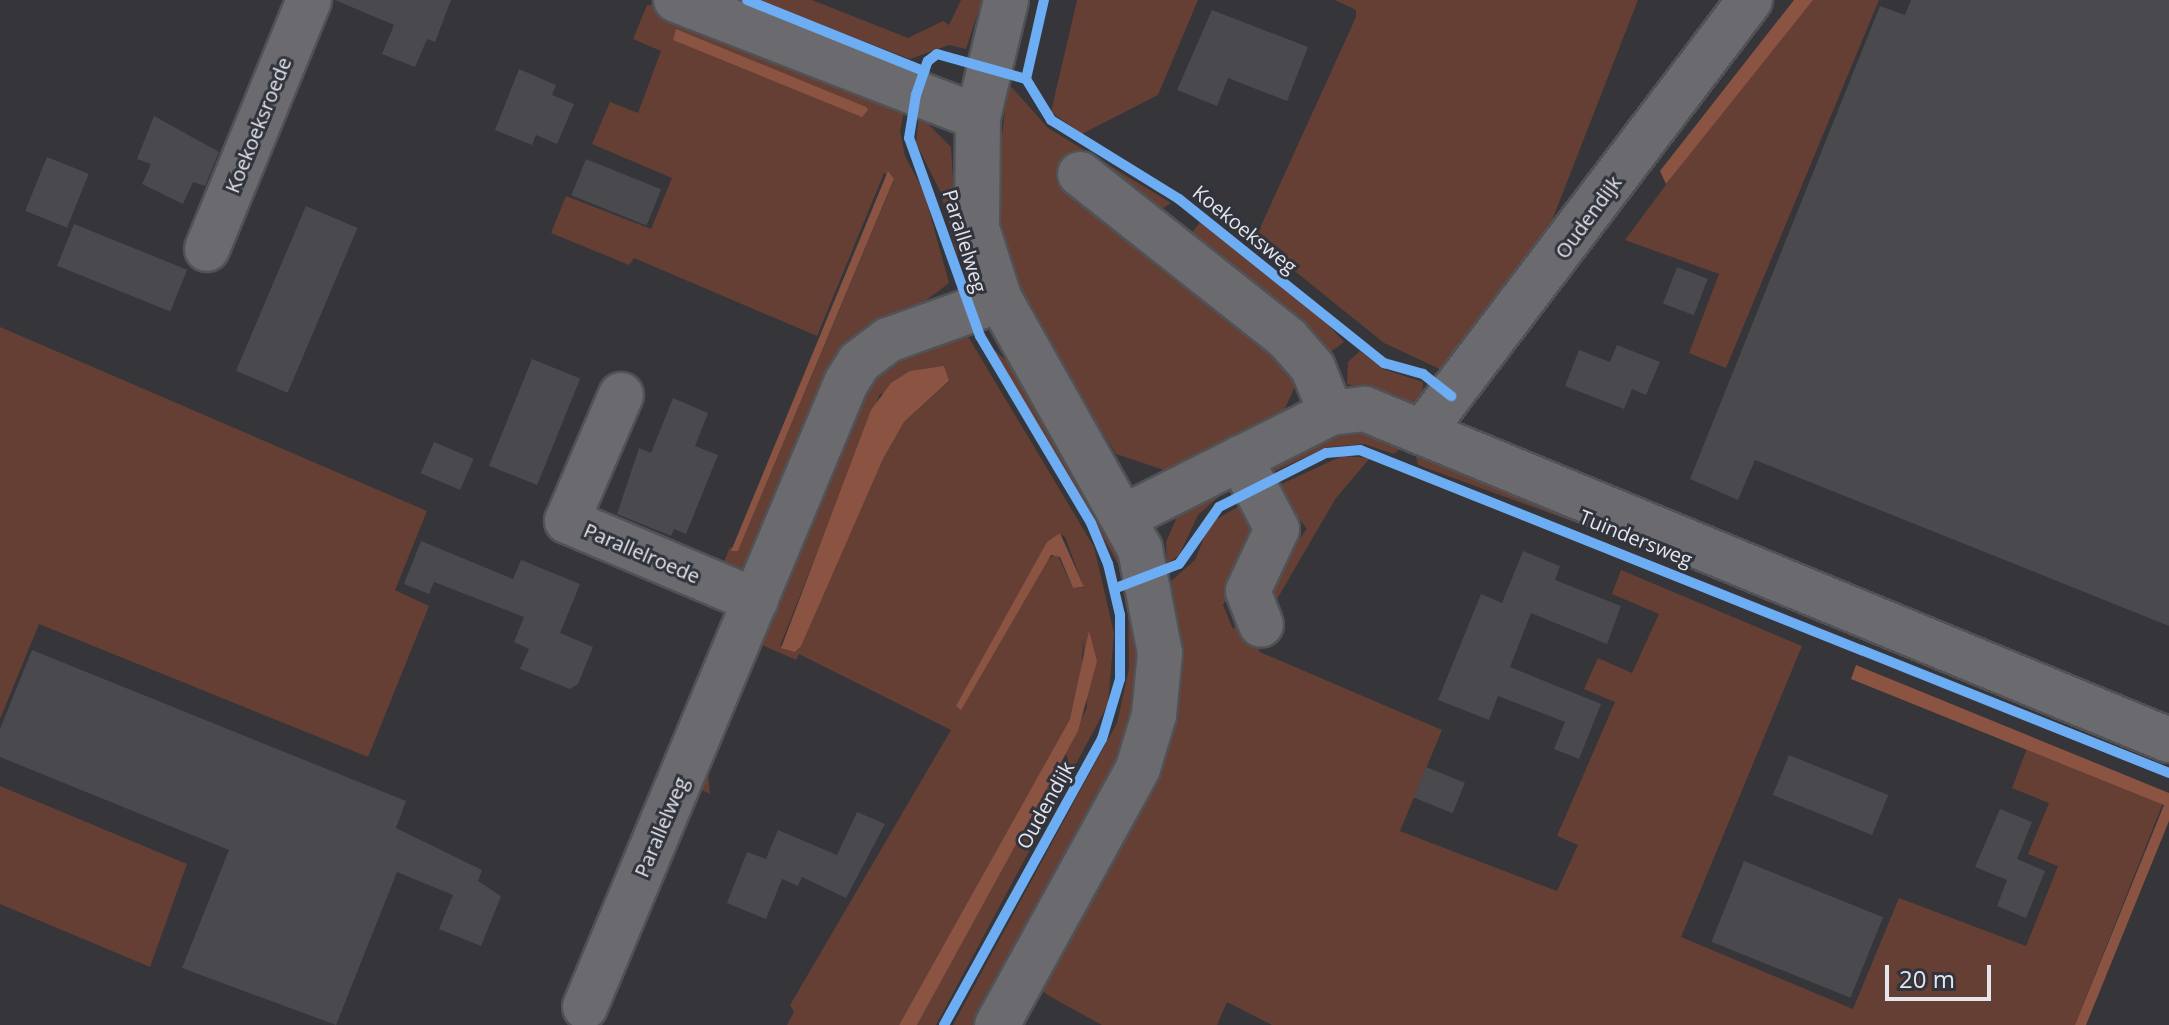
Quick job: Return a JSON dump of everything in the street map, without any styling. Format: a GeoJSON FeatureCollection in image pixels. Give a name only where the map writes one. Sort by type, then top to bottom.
{"type":"FeatureCollection","features":[{"type":"Feature","properties":{"kind":"street","name":"Koekoeksroede"},"geometry":{"type":"LineString","coordinates":[[207,249],[309,0]]}},
{"type":"Feature","properties":{"kind":"street"},"geometry":{"type":"LineString","coordinates":[[676,0],[978,117]]}},
{"type":"Feature","properties":{"kind":"street","name":"Parallelweg"},"geometry":{"type":"LineString","coordinates":[[1006,0],[978,117],[977,228],[1000,300],[1126,516]]}},
{"type":"Feature","properties":{"kind":"street","name":"Oudendijk"},"geometry":{"type":"LineString","coordinates":[[1423,431],[1750,0]]}},
{"type":"Feature","properties":{"kind":"street"},"geometry":{"type":"LineString","coordinates":[[1080,174],[1288,339],[1313,368],[1331,413]]}},
{"type":"Feature","properties":{"kind":"street","name":"Parallelweg"},"geometry":{"type":"LineString","coordinates":[[585,1007],[859,362],[888,340],[1000,300]]}},
{"type":"Feature","properties":{"kind":"street","name":"Parallelroede"},"geometry":{"type":"LineString","coordinates":[[621,395],[567,521],[756,601]]}},
{"type":"Feature","properties":{"kind":"street","name":"Tuindersweg"},"geometry":{"type":"LineString","coordinates":[[1126,516],[1331,413],[1365,409],[1423,431],[1488,465],[2169,740]]}},
{"type":"Feature","properties":{"kind":"street"},"geometry":{"type":"LineString","coordinates":[[1240,458],[1277,529],[1248,591],[1261,625]]}},
{"type":"Feature","properties":{"kind":"street"},"geometry":{"type":"LineString","coordinates":[[997,1025],[1127,792],[1154,715],[1158,617],[1126,516]]}},
{"type":"Feature","properties":{"kind":"shaded area"},"geometry":{"type":"Polygon","coordinates":[[[757,0],[812,0],[908,38],[943,21],[949,25],[961,0],[982,0],[966,49],[949,45],[910,59],[757,0]]]}},
{"type":"Feature","properties":{"kind":"shaded area"},"geometry":{"type":"Polygon","coordinates":[[[1077,0],[1198,0],[1158,95],[1082,134],[1051,112],[1077,0]]]}},
{"type":"Feature","properties":{"kind":"shaded area"},"geometry":{"type":"Polygon","coordinates":[[[1335,0],[1638,0],[1535,264],[1442,370],[1384,343],[1255,239],[1356,17],[1356,10],[1335,0]]]}},
{"type":"Feature","properties":{"kind":"shaded area"},"geometry":{"type":"Polygon","coordinates":[[[1794,0],[1813,0],[1666,184],[1660,171],[1794,0]]]}},
{"type":"Feature","properties":{"kind":"shaded area"},"geometry":{"type":"Polygon","coordinates":[[[1813,0],[1879,0],[1726,368],[1689,353],[1719,274],[1625,240],[1742,82],[1813,0]]]}},
{"type":"Feature","properties":{"kind":"shaded area"},"geometry":{"type":"Polygon","coordinates":[[[660,4],[905,107],[900,131],[905,156],[924,192],[949,283],[907,315],[754,576],[721,569],[730,547],[738,551],[894,180],[884,173],[817,336],[634,258],[629,265],[551,233],[566,196],[651,229],[672,178],[592,144],[610,102],[638,113],[661,51],[633,39],[647,5],[660,4]]]}},
{"type":"Feature","properties":{"kind":"shaded area"},"geometry":{"type":"Polygon","coordinates":[[[676,29],[868,110],[862,117],[673,40],[676,29]]]}},
{"type":"Feature","properties":{"kind":"shaded area"},"geometry":{"type":"Polygon","coordinates":[[[1008,83],[1048,128],[1171,203],[1158,212],[1282,351],[1297,382],[1282,415],[1167,471],[1116,454],[1014,288],[994,207],[1008,83]]]}},
{"type":"Feature","properties":{"kind":"shaded area"},"geometry":{"type":"Polygon","coordinates":[[[919,115],[951,147],[958,258],[940,191],[916,143],[919,115]]]}},
{"type":"Feature","properties":{"kind":"shaded area"},"geometry":{"type":"Polygon","coordinates":[[[888,171],[894,179],[738,551],[731,551],[888,171]]]}},
{"type":"Feature","properties":{"kind":"shaded area"},"geometry":{"type":"Polygon","coordinates":[[[1200,222],[1322,318],[1344,342],[1329,353],[1188,238],[1200,222]]]}},
{"type":"Feature","properties":{"kind":"shaded area"},"geometry":{"type":"Polygon","coordinates":[[[0,327],[427,511],[395,590],[429,606],[368,757],[39,624],[0,719],[0,327]]]}},
{"type":"Feature","properties":{"kind":"shaded area"},"geometry":{"type":"Polygon","coordinates":[[[953,335],[969,338],[1094,547],[1114,633],[1108,704],[936,1025],[917,1025],[1087,708],[1083,637],[1081,690],[1070,719],[899,1025],[787,1025],[794,1012],[790,1005],[951,730],[799,654],[796,660],[762,645],[708,772],[710,794],[696,787],[874,366],[953,335]],[[950,381],[880,394],[780,646],[798,650],[883,459],[904,422],[950,381]],[[1059,533],[1048,559],[1057,554],[1073,588],[1084,588],[1065,537],[1059,533]]]}},
{"type":"Feature","properties":{"kind":"shaded area"},"geometry":{"type":"Polygon","coordinates":[[[992,348],[1008,362],[1080,476],[1121,551],[1124,574],[992,348]]]}},
{"type":"Feature","properties":{"kind":"shaded area"},"geometry":{"type":"Polygon","coordinates":[[[1360,351],[1383,369],[1423,382],[1422,399],[1409,404],[1347,384],[1348,362],[1360,351]]]}},
{"type":"Feature","properties":{"kind":"shaded area"},"geometry":{"type":"Polygon","coordinates":[[[944,366],[949,381],[904,422],[883,459],[801,646],[795,652],[781,648],[871,410],[891,383],[910,371],[944,366]]]}},
{"type":"Feature","properties":{"kind":"shaded area"},"geometry":{"type":"Polygon","coordinates":[[[1375,432],[1405,445],[1394,454],[1364,444],[1327,447],[1267,475],[1268,463],[1330,437],[1375,432]]]}},
{"type":"Feature","properties":{"kind":"shaded area"},"geometry":{"type":"Polygon","coordinates":[[[1415,452],[1577,519],[1577,523],[1418,465],[1415,452]]]}},
{"type":"Feature","properties":{"kind":"shaded area"},"geometry":{"type":"Polygon","coordinates":[[[1342,456],[1370,458],[1336,498],[1273,606],[1263,585],[1307,529],[1275,487],[1342,456]]]}},
{"type":"Feature","properties":{"kind":"shaded area"},"geometry":{"type":"Polygon","coordinates":[[[1225,491],[1198,515],[1179,555],[1167,564],[1166,542],[1177,517],[1225,491]]]}},
{"type":"Feature","properties":{"kind":"shaded area"},"geometry":{"type":"Polygon","coordinates":[[[1243,504],[1256,545],[1223,605],[1233,629],[1244,617],[1260,652],[1442,730],[1400,831],[1557,891],[1578,845],[1557,836],[1615,702],[1584,689],[1598,658],[1632,673],[1659,614],[1612,594],[1621,570],[1802,646],[1681,937],[1853,1009],[1899,898],[2026,946],[2058,866],[2028,854],[2049,803],[2012,788],[2027,748],[2163,803],[2075,1025],[1272,1025],[1227,1002],[1217,1025],[1102,1025],[1051,997],[1039,989],[1153,787],[1177,640],[1171,581],[1195,560],[1210,523],[1243,504]]]}},
{"type":"Feature","properties":{"kind":"shaded area"},"geometry":{"type":"Polygon","coordinates":[[[1060,533],[1084,587],[1073,588],[1060,557],[1051,555],[961,710],[956,706],[1047,542],[1060,533]]]}},
{"type":"Feature","properties":{"kind":"shaded area"},"geometry":{"type":"Polygon","coordinates":[[[1128,590],[1139,641],[1136,701],[1116,769],[977,1025],[953,1025],[1117,723],[1129,669],[1128,590]]]}},
{"type":"Feature","properties":{"kind":"shaded area"},"geometry":{"type":"Polygon","coordinates":[[[1089,631],[1097,661],[1078,731],[917,1025],[899,1025],[1070,719],[1089,631]]]}},
{"type":"Feature","properties":{"kind":"shaded area"},"geometry":{"type":"Polygon","coordinates":[[[1856,665],[2169,793],[2169,821],[2086,1025],[2075,1025],[2164,805],[1851,679],[1856,665]]]}},
{"type":"Feature","properties":{"kind":"shaded area"},"geometry":{"type":"Polygon","coordinates":[[[0,786],[187,864],[150,967],[0,904],[0,786]]]}},
{"type":"Feature","properties":{"kind":"building"},"geometry":{"type":"Polygon","coordinates":[[[335,0],[451,0],[435,42],[427,39],[415,67],[382,54],[394,25],[335,0]]]}},
{"type":"Feature","properties":{"kind":"building"},"geometry":{"type":"Polygon","coordinates":[[[1911,0],[2169,0],[2169,626],[1755,460],[1738,500],[1690,479],[1880,6],[1905,15],[1911,0]]]}},
{"type":"Feature","properties":{"kind":"building"},"geometry":{"type":"Polygon","coordinates":[[[1212,10],[1308,47],[1287,101],[1228,78],[1217,106],[1177,90],[1212,10]]]}},
{"type":"Feature","properties":{"kind":"building"},"geometry":{"type":"Polygon","coordinates":[[[519,69],[556,85],[552,95],[574,104],[557,144],[536,135],[532,145],[495,130],[519,69]]]}},
{"type":"Feature","properties":{"kind":"building"},"geometry":{"type":"Polygon","coordinates":[[[154,116],[219,152],[205,186],[193,182],[183,204],[142,184],[151,164],[137,159],[154,116]]]}},
{"type":"Feature","properties":{"kind":"building"},"geometry":{"type":"Polygon","coordinates":[[[47,157],[89,174],[67,228],[25,211],[47,157]]]}},
{"type":"Feature","properties":{"kind":"building"},"geometry":{"type":"Polygon","coordinates":[[[586,159],[661,189],[646,226],[571,195],[586,159]]]}},
{"type":"Feature","properties":{"kind":"building"},"geometry":{"type":"Polygon","coordinates":[[[306,206],[358,228],[288,393],[236,371],[306,206]]]}},
{"type":"Feature","properties":{"kind":"building"},"geometry":{"type":"Polygon","coordinates":[[[74,224],[187,270],[170,311],[57,266],[74,224]]]}},
{"type":"Feature","properties":{"kind":"building"},"geometry":{"type":"Polygon","coordinates":[[[1677,267],[1708,279],[1694,315],[1663,303],[1677,267]]]}},
{"type":"Feature","properties":{"kind":"building"},"geometry":{"type":"Polygon","coordinates":[[[1617,345],[1660,362],[1646,395],[1632,389],[1624,409],[1565,386],[1579,350],[1610,362],[1617,345]]]}},
{"type":"Feature","properties":{"kind":"building"},"geometry":{"type":"Polygon","coordinates":[[[532,359],[580,378],[537,485],[489,466],[532,359]]]}},
{"type":"Feature","properties":{"kind":"building"},"geometry":{"type":"Polygon","coordinates":[[[673,398],[708,413],[695,446],[718,455],[686,534],[674,529],[671,536],[617,514],[639,448],[651,453],[673,398]]]}},
{"type":"Feature","properties":{"kind":"building"},"geometry":{"type":"Polygon","coordinates":[[[434,442],[474,459],[460,490],[421,473],[434,442]]]}},
{"type":"Feature","properties":{"kind":"building"},"geometry":{"type":"Polygon","coordinates":[[[421,541],[513,579],[521,560],[580,584],[560,633],[593,647],[578,684],[570,689],[520,669],[529,649],[514,642],[524,617],[434,582],[429,594],[404,584],[421,541]]]}},
{"type":"Feature","properties":{"kind":"building"},"geometry":{"type":"Polygon","coordinates":[[[1523,551],[1560,566],[1555,580],[1621,606],[1607,644],[1531,613],[1510,667],[1601,704],[1579,759],[1554,749],[1565,722],[1498,696],[1489,720],[1438,700],[1481,594],[1502,603],[1523,551]]]}},
{"type":"Feature","properties":{"kind":"building"},"geometry":{"type":"Polygon","coordinates":[[[32,650],[406,801],[396,828],[482,870],[478,881],[501,896],[481,946],[439,929],[453,895],[397,872],[336,1025],[182,968],[229,850],[0,757],[0,729],[32,650]]]}},
{"type":"Feature","properties":{"kind":"building"},"geometry":{"type":"Polygon","coordinates":[[[1789,755],[1888,795],[1872,835],[1773,795],[1789,755]]]}},
{"type":"Feature","properties":{"kind":"building"},"geometry":{"type":"Polygon","coordinates":[[[1426,767],[1465,783],[1453,813],[1414,798],[1426,767]]]}},
{"type":"Feature","properties":{"kind":"building"},"geometry":{"type":"Polygon","coordinates":[[[2000,809],[2032,822],[2017,859],[2045,871],[2026,918],[1997,906],[2007,880],[1975,867],[2000,809]]]}},
{"type":"Feature","properties":{"kind":"building"},"geometry":{"type":"Polygon","coordinates":[[[857,812],[885,824],[846,898],[802,877],[798,886],[782,879],[766,919],[727,903],[747,852],[766,859],[778,830],[837,855],[857,812]]]}},
{"type":"Feature","properties":{"kind":"building"},"geometry":{"type":"Polygon","coordinates":[[[1744,861],[1883,917],[1850,998],[1711,942],[1744,861]]]}},
{"type":"Feature","properties":{"kind":"cycle path"},"geometry":{"type":"LineString","coordinates":[[747,0],[924,71]]}},
{"type":"Feature","properties":{"kind":"cycle path"},"geometry":{"type":"LineString","coordinates":[[944,1025],[1102,739],[1120,679],[1120,615],[1108,564],[1091,523],[980,336],[909,138],[916,95],[928,61],[937,54],[1026,79],[1044,0]]}},
{"type":"Feature","properties":{"kind":"cycle path","name":"Koekoeksweg"},"geometry":{"type":"LineString","coordinates":[[1026,79],[1051,120],[1179,199],[1384,363],[1423,374],[1451,396]]}},
{"type":"Feature","properties":{"kind":"cycle path"},"geometry":{"type":"LineString","coordinates":[[1116,588],[1179,564],[1219,507],[1326,453],[1360,450],[2169,773]]}}]}
